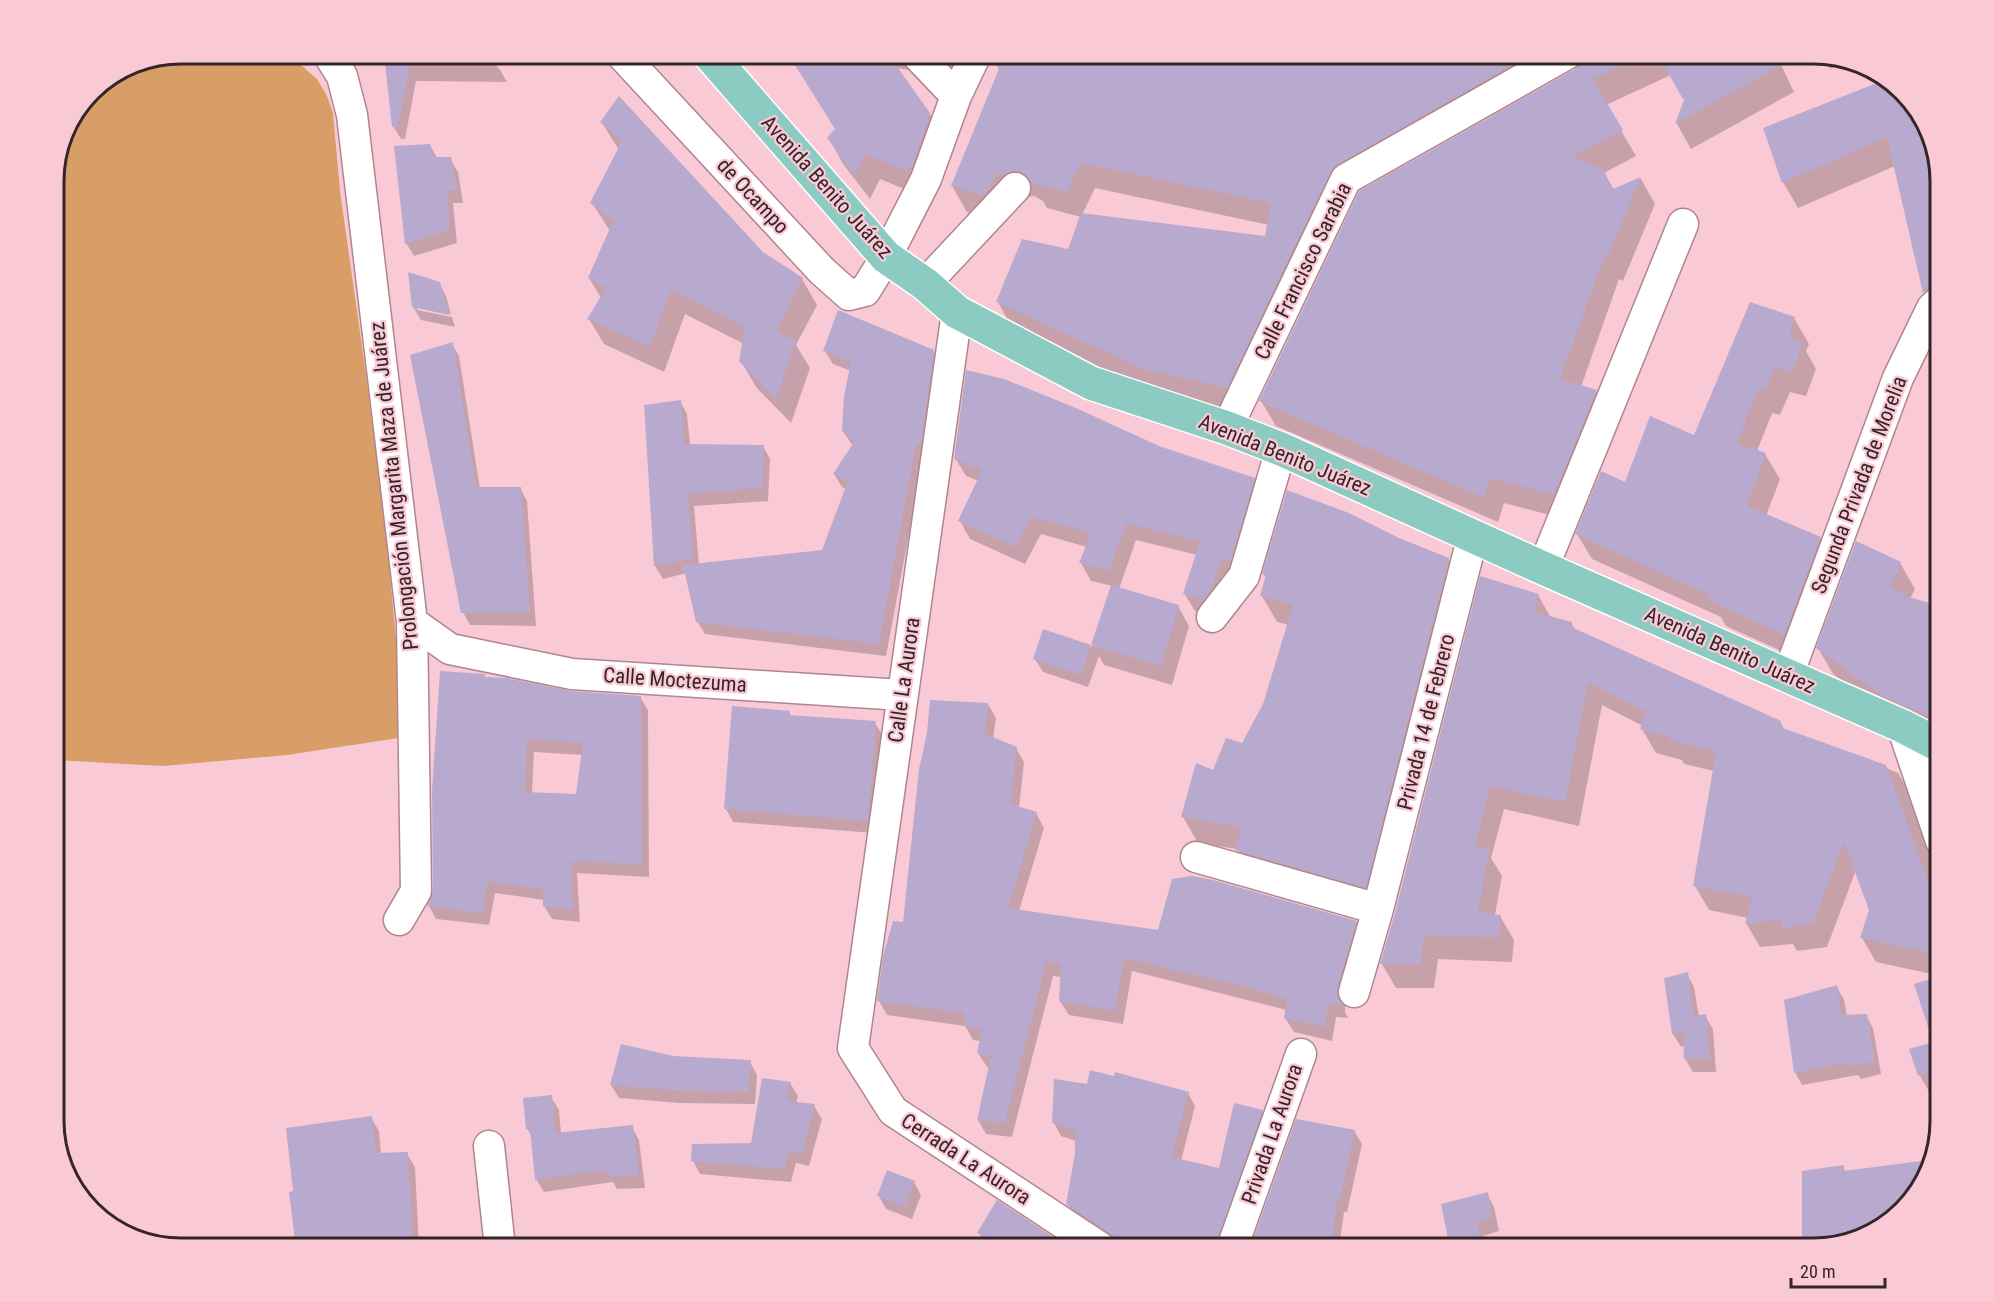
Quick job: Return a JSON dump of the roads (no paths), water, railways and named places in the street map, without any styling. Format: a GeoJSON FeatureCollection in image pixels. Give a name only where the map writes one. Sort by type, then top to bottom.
{"type":"FeatureCollection","features":[{"type":"Feature","properties":{"kind":"main road","name":"Avenida Benito Juárez"},"geometry":{"type":"LineString","coordinates":[[718,65],[886,257],[925,284],[957,312],[1091,383],[1227,428],[1281,449],[1930,740]]}},
{"type":"Feature","properties":{"kind":"street","name":"Calle Francisco Sarabia"},"geometry":{"type":"LineString","coordinates":[[1227,428],[1346,178],[1549,64]]}},
{"type":"Feature","properties":{"kind":"street","name":"Prolongación Margarita Maza de Juárez"},"geometry":{"type":"LineString","coordinates":[[335,65],[342,76],[352,115],[412,622],[416,891],[399,920]]}},
{"type":"Feature","properties":{"kind":"street","name":"de Ocampo"},"geometry":{"type":"LineString","coordinates":[[631,65],[822,272],[849,295],[865,291],[886,257]]}},
{"type":"Feature","properties":{"kind":"street"},"geometry":{"type":"LineString","coordinates":[[926,65],[956,96]]}},
{"type":"Feature","properties":{"kind":"street"},"geometry":{"type":"LineString","coordinates":[[886,257],[926,180],[956,96],[971,65]]}},
{"type":"Feature","properties":{"kind":"street"},"geometry":{"type":"LineString","coordinates":[[925,284],[1015,188]]}},
{"type":"Feature","properties":{"kind":"street"},"geometry":{"type":"LineString","coordinates":[[1543,568],[1683,224]]}},
{"type":"Feature","properties":{"kind":"street","name":"Calle La Aurora"},"geometry":{"type":"LineString","coordinates":[[853,1048],[957,312]]}},
{"type":"Feature","properties":{"kind":"street","name":"Segunda Privada de Morelia"},"geometry":{"type":"LineString","coordinates":[[1788,675],[1898,378],[1930,312]]}},
{"type":"Feature","properties":{"kind":"street"},"geometry":{"type":"LineString","coordinates":[[1212,618],[1244,576],[1281,449]]}},
{"type":"Feature","properties":{"kind":"street","name":"Privada 14 de Febrero"},"geometry":{"type":"LineString","coordinates":[[1354,992],[1378,909],[1473,535]]}},
{"type":"Feature","properties":{"kind":"street","name":"Calle Moctezuma"},"geometry":{"type":"LineString","coordinates":[[412,622],[450,649],[572,674],[902,695]]}},
{"type":"Feature","properties":{"kind":"street"},"geometry":{"type":"LineString","coordinates":[[1902,726],[1930,809]]}},
{"type":"Feature","properties":{"kind":"street"},"geometry":{"type":"LineString","coordinates":[[1196,857],[1378,909]]}},
{"type":"Feature","properties":{"kind":"street","name":"Cerrada La Aurora"},"geometry":{"type":"LineString","coordinates":[[853,1048],[893,1111],[1086,1238]]}},
{"type":"Feature","properties":{"kind":"street","name":"Privada La Aurora"},"geometry":{"type":"LineString","coordinates":[[1236,1238],[1301,1053]]}},
{"type":"Feature","properties":{"kind":"street"},"geometry":{"type":"LineString","coordinates":[[489,1146],[499,1238]]}}]}
